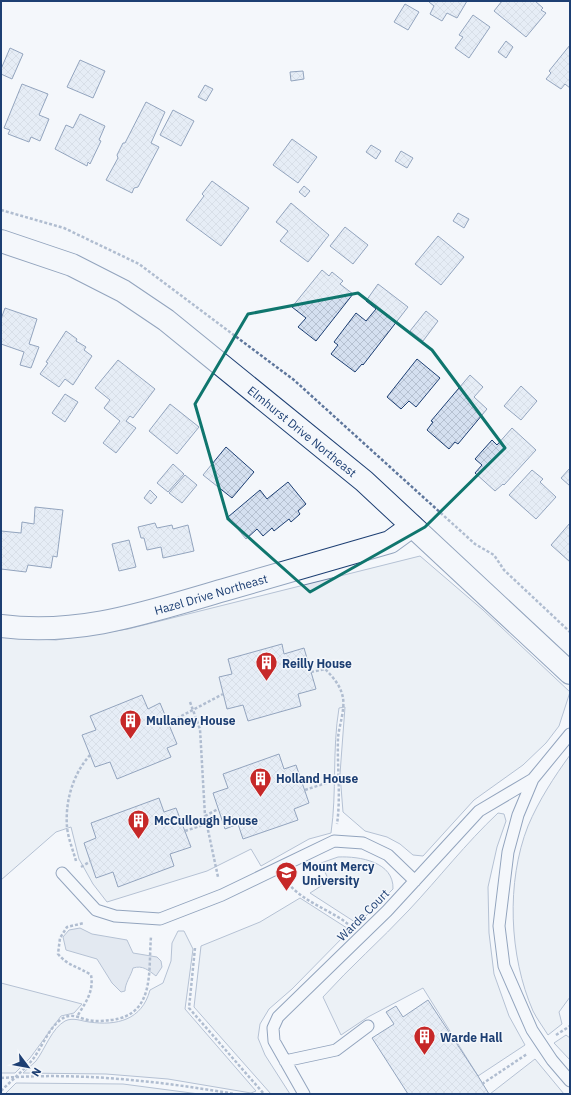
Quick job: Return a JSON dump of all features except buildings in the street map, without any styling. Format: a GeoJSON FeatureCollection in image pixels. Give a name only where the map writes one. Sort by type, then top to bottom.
{"type":"FeatureCollection","features":[{"type":"Feature","properties":{"kind":"street","name":"Elmhurst Drive Northeast"},"geometry":{"type":"LineString","coordinates":[[1,241],[72,265],[123,291],[166,320],[364,481],[570,673]]}},
{"type":"Feature","properties":{"kind":"street","name":"Hazel Drive Northeast"},"geometry":{"type":"LineString","coordinates":[[1,626],[18,628],[68,628],[124,619],[390,542],[412,526]]}},
{"type":"Feature","properties":{"kind":"lane"},"geometry":{"type":"LineString","coordinates":[[570,734],[534,779],[518,815],[508,852],[499,926],[504,966],[532,1030],[552,1060],[570,1081]]}},
{"type":"Feature","properties":{"kind":"lane","name":"Warde Court"},"geometry":{"type":"LineString","coordinates":[[304,1094],[274,1041],[273,1028],[278,1017],[415,881],[479,811],[534,779]]}},
{"type":"Feature","properties":{"kind":"lane"},"geometry":{"type":"LineString","coordinates":[[62,873],[96,910],[115,916],[160,919],[222,895],[334,841],[363,843],[388,855],[415,881]]}},
{"type":"Feature","properties":{"kind":"lane"},"geometry":{"type":"LineString","coordinates":[[285,1061],[336,1050],[368,1026]]}},
{"type":"Feature","properties":{"kind":"path"},"geometry":{"type":"LineString","coordinates":[[311,672],[325,669],[335,679],[343,698],[338,736],[339,806],[334,841]]}},
{"type":"Feature","properties":{"kind":"path"},"geometry":{"type":"LineString","coordinates":[[168,723],[223,694]]}},
{"type":"Feature","properties":{"kind":"path"},"geometry":{"type":"LineString","coordinates":[[190,702],[200,729],[206,824],[222,895]]}},
{"type":"Feature","properties":{"kind":"path"},"geometry":{"type":"LineString","coordinates":[[90,755],[74,779],[68,805],[67,828],[80,868],[90,861]]}},
{"type":"Feature","properties":{"kind":"path"},"geometry":{"type":"LineString","coordinates":[[305,790],[338,779]]}},
{"type":"Feature","properties":{"kind":"path"},"geometry":{"type":"LineString","coordinates":[[205,816],[218,809]]}},
{"type":"Feature","properties":{"kind":"path"},"geometry":{"type":"LineString","coordinates":[[185,831],[206,824]]}},
{"type":"Feature","properties":{"kind":"path"},"geometry":{"type":"LineString","coordinates":[[276,869],[296,893],[336,915],[362,935]]}},
{"type":"Feature","properties":{"kind":"path"},"geometry":{"type":"LineString","coordinates":[[78,1015],[93,984],[91,975],[83,969],[66,964],[58,954],[59,944],[60,938],[67,927],[90,921]]}},
{"type":"Feature","properties":{"kind":"path"},"geometry":{"type":"LineString","coordinates":[[1,1091],[33,1059],[59,1021],[68,1016],[78,1015],[84,1019],[101,1021],[120,1019],[136,1010],[144,1002],[147,990],[151,931]]}},
{"type":"Feature","properties":{"kind":"path"},"geometry":{"type":"LineString","coordinates":[[195,948],[189,1008],[264,1094]]}},
{"type":"Feature","properties":{"kind":"path"},"geometry":{"type":"LineString","coordinates":[[1,1078],[90,1077],[166,1083],[236,1094]]}},
{"type":"Feature","properties":{"kind":"highlighted area"},"geometry":{"type":"Polygon","coordinates":[[[358,293],[432,350],[505,448],[425,527],[310,592],[228,519],[195,404],[248,314],[358,293]]]}},
{"type":"Feature","properties":{"kind":"shaded area"},"geometry":{"type":"Polygon","coordinates":[[[420,556],[483,610],[570,692],[559,726],[546,743],[523,765],[474,800],[423,856],[413,855],[400,844],[387,837],[365,831],[343,812],[340,774],[345,707],[339,708],[337,724],[334,802],[331,833],[309,839],[261,866],[251,849],[207,871],[107,902],[93,884],[79,859],[71,827],[56,832],[1,880],[1,637],[56,640],[128,629],[420,556]]]}},
{"type":"Feature","properties":{"kind":"shaded area"},"geometry":{"type":"Polygon","coordinates":[[[570,755],[570,997],[559,1012],[562,1024],[548,1035],[533,1011],[525,990],[519,967],[513,919],[514,895],[516,871],[528,826],[547,789],[570,755]]]}},
{"type":"Feature","properties":{"kind":"shaded area"},"geometry":{"type":"Polygon","coordinates":[[[498,813],[504,814],[506,821],[497,847],[488,887],[489,933],[494,974],[509,1016],[525,1045],[478,1076],[423,988],[368,1017],[341,1035],[323,997],[409,910],[475,836],[498,813]]]}},
{"type":"Feature","properties":{"kind":"shaded area"},"geometry":{"type":"Polygon","coordinates":[[[338,857],[356,858],[374,862],[388,872],[392,880],[393,889],[358,924],[310,893],[329,881],[321,863],[338,857]]]}},
{"type":"Feature","properties":{"kind":"shaded area"},"geometry":{"type":"Polygon","coordinates":[[[300,898],[350,930],[292,989],[269,1009],[260,1024],[258,1038],[265,1055],[290,1094],[271,1094],[194,1007],[201,946],[260,922],[300,898]]]}},
{"type":"Feature","properties":{"kind":"shaded area"},"geometry":{"type":"Polygon","coordinates":[[[80,928],[92,934],[127,940],[133,953],[157,957],[161,961],[162,967],[156,976],[143,968],[133,968],[125,991],[121,992],[112,983],[97,959],[66,950],[63,937],[69,930],[80,928]]]}},
{"type":"Feature","properties":{"kind":"shaded area"},"geometry":{"type":"Polygon","coordinates":[[[178,931],[184,931],[193,949],[185,1009],[256,1091],[251,1093],[168,1079],[106,1074],[23,1073],[36,1061],[52,1034],[60,1024],[65,1021],[74,1019],[89,1022],[109,1023],[127,1019],[135,1014],[146,1000],[150,990],[163,983],[171,961],[172,943],[178,931]]]}},
{"type":"Feature","properties":{"kind":"shaded area"},"geometry":{"type":"Polygon","coordinates":[[[1,983],[82,1004],[74,1013],[61,1016],[30,1058],[15,1073],[1,1073],[1,983]]]}},
{"type":"Feature","properties":{"kind":"shaded area"},"geometry":{"type":"Polygon","coordinates":[[[566,1035],[570,1038],[570,1060],[554,1043],[566,1035]]]}},
{"type":"Feature","properties":{"kind":"shaded area"},"geometry":{"type":"Polygon","coordinates":[[[535,1059],[564,1094],[490,1094],[535,1059]]]}},
{"type":"Feature","properties":{"kind":"shaded area"},"geometry":{"type":"Polygon","coordinates":[[[16,1083],[123,1084],[199,1094],[5,1094],[16,1083]]]}},
{"type":"Feature","properties":{"kind":"place","name":"Reilly House"},"geometry":{"type":"Point","coordinates":[267,682]}},
{"type":"Feature","properties":{"kind":"place","name":"Mullaney House"},"geometry":{"type":"Point","coordinates":[130,740]}},
{"type":"Feature","properties":{"kind":"place","name":"Holland House"},"geometry":{"type":"Point","coordinates":[261,798]}},
{"type":"Feature","properties":{"kind":"place","name":"McCullough House"},"geometry":{"type":"Point","coordinates":[139,840]}},
{"type":"Feature","properties":{"kind":"place","name":"Mount Mercy University"},"geometry":{"type":"Point","coordinates":[286,892]}},
{"type":"Feature","properties":{"kind":"place","name":"Warde Hall"},"geometry":{"type":"Point","coordinates":[425,1056]}}]}
